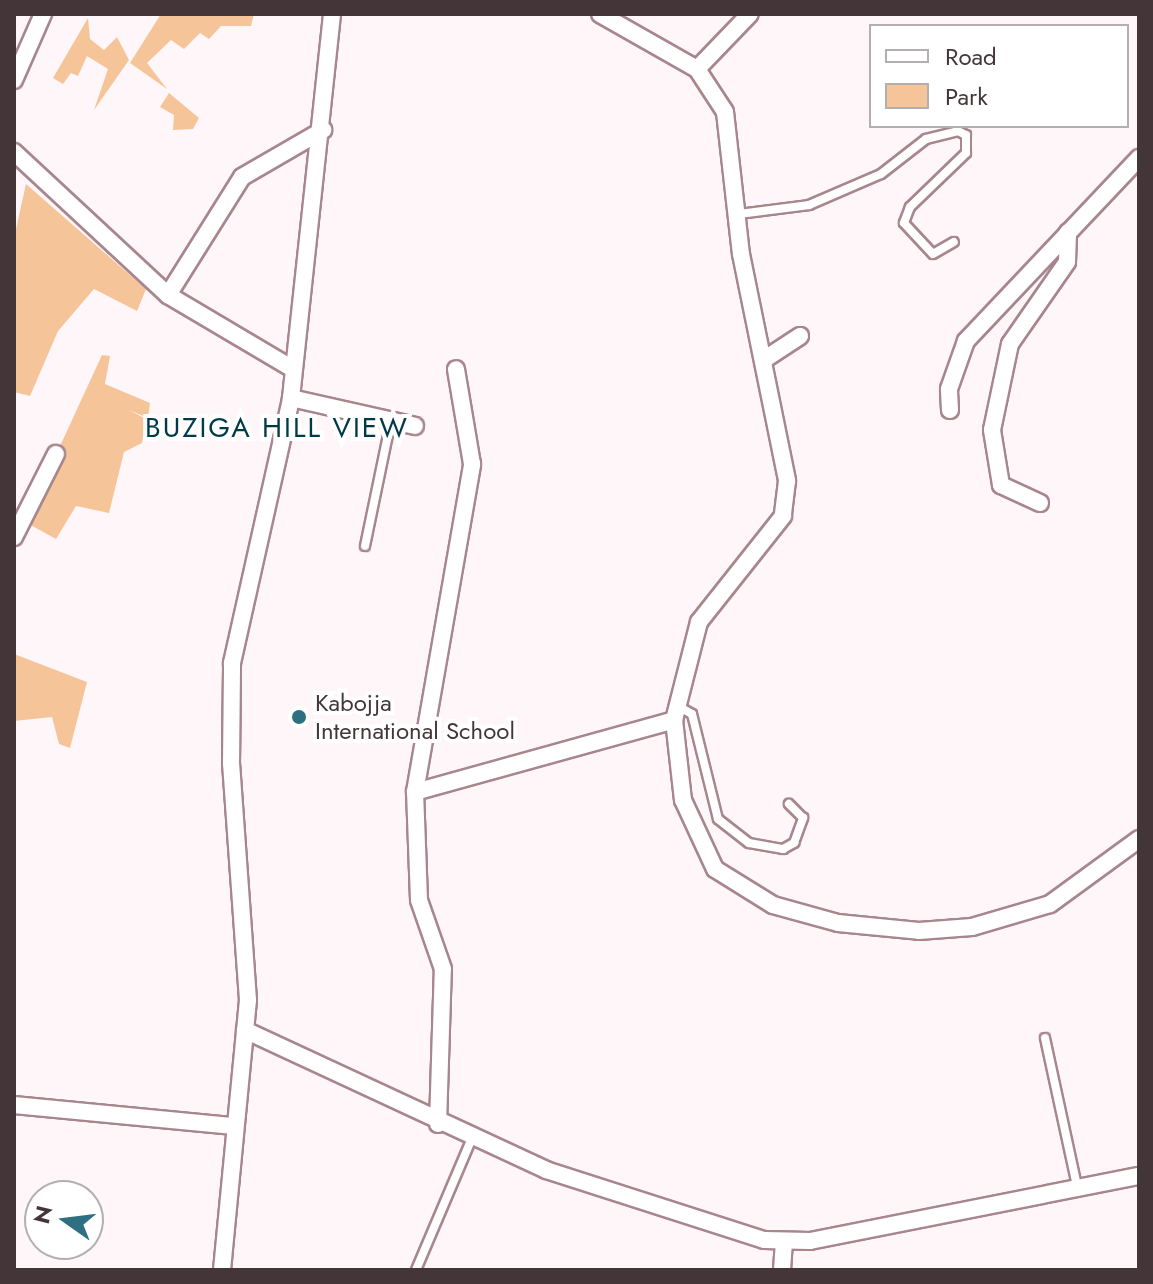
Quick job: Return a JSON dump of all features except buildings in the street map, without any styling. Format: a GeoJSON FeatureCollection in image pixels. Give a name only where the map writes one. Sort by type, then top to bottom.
{"type":"FeatureCollection","features":[{"type":"Feature","properties":{"kind":"street"},"geometry":{"type":"LineString","coordinates":[[14,80],[43,14]]}},
{"type":"Feature","properties":{"kind":"street"},"geometry":{"type":"LineString","coordinates":[[222,1270],[231,1126],[245,1030],[232,663],[291,398],[323,130],[332,14]]}},
{"type":"Feature","properties":{"kind":"street"},"geometry":{"type":"LineString","coordinates":[[600,14],[697,69],[725,112],[739,214],[741,254],[765,359],[787,502],[699,622],[675,713],[683,800],[715,869],[744,894],[838,923],[919,931],[972,927],[1050,904],[1139,839]]}},
{"type":"Feature","properties":{"kind":"street"},"geometry":{"type":"LineString","coordinates":[[697,69],[750,14]]}},
{"type":"Feature","properties":{"kind":"street"},"geometry":{"type":"LineString","coordinates":[[168,295],[242,177],[323,130]]}},
{"type":"Feature","properties":{"kind":"street"},"geometry":{"type":"LineString","coordinates":[[14,152],[168,295],[293,369]]}},
{"type":"Feature","properties":{"kind":"street"},"geometry":{"type":"LineString","coordinates":[[950,410],[959,352],[1139,158]]}},
{"type":"Feature","properties":{"kind":"street"},"geometry":{"type":"LineString","coordinates":[[1040,503],[1001,485],[992,430],[1010,344],[1067,262],[1068,232]]}},
{"type":"Feature","properties":{"kind":"street"},"geometry":{"type":"LineString","coordinates":[[765,359],[800,336]]}},
{"type":"Feature","properties":{"kind":"street"},"geometry":{"type":"LineString","coordinates":[[438,1124],[443,969],[419,900],[415,792],[472,464],[456,369]]}},
{"type":"Feature","properties":{"kind":"street"},"geometry":{"type":"LineString","coordinates":[[291,398],[415,426]]}},
{"type":"Feature","properties":{"kind":"street"},"geometry":{"type":"LineString","coordinates":[[14,537],[56,454]]}},
{"type":"Feature","properties":{"kind":"street"},"geometry":{"type":"LineString","coordinates":[[415,792],[675,713]]}},
{"type":"Feature","properties":{"kind":"street"},"geometry":{"type":"LineString","coordinates":[[245,1030],[472,1138],[662,1211],[784,1242],[1078,1192],[1139,1176]]}},
{"type":"Feature","properties":{"kind":"street"},"geometry":{"type":"LineString","coordinates":[[14,1105],[231,1126]]}},
{"type":"Feature","properties":{"kind":"street"},"geometry":{"type":"LineString","coordinates":[[782,1270],[784,1242]]}},
{"type":"Feature","properties":{"kind":"lane"},"geometry":{"type":"LineString","coordinates":[[739,214],[809,205],[881,174],[926,139],[958,131],[966,135],[966,153],[910,207],[904,223],[933,254],[954,242]]}},
{"type":"Feature","properties":{"kind":"lane"},"geometry":{"type":"LineString","coordinates":[[365,546],[391,421]]}},
{"type":"Feature","properties":{"kind":"lane"},"geometry":{"type":"LineString","coordinates":[[675,713],[692,714],[718,819],[749,843],[783,849],[794,843],[803,818],[789,804]]}},
{"type":"Feature","properties":{"kind":"lane"},"geometry":{"type":"LineString","coordinates":[[1045,1038],[1078,1192]]}},
{"type":"Feature","properties":{"kind":"lane"},"geometry":{"type":"LineString","coordinates":[[416,1270],[472,1138]]}},
{"type":"Feature","properties":{"kind":"green space"},"geometry":{"type":"Polygon","coordinates":[[[161,14],[254,14],[251,26],[221,26],[209,39],[200,33],[184,49],[171,40],[147,63],[167,89],[130,63],[161,14]]]}},
{"type":"Feature","properties":{"kind":"green space"},"geometry":{"type":"Polygon","coordinates":[[[88,18],[90,39],[104,50],[117,37],[129,60],[94,110],[108,69],[87,56],[78,76],[71,73],[63,84],[53,78],[88,18]]]}},
{"type":"Feature","properties":{"kind":"green space"},"geometry":{"type":"Polygon","coordinates":[[[169,93],[199,118],[193,129],[173,130],[174,115],[160,107],[169,93]]]}},
{"type":"Feature","properties":{"kind":"green space"},"geometry":{"type":"Polygon","coordinates":[[[26,184],[146,289],[137,311],[94,289],[58,331],[30,396],[14,392],[14,238],[26,184]]]}},
{"type":"Feature","properties":{"kind":"green space"},"geometry":{"type":"Polygon","coordinates":[[[102,355],[110,356],[105,384],[150,403],[148,418],[129,410],[146,419],[142,443],[124,452],[109,513],[76,506],[56,539],[25,522],[102,355]]]}},
{"type":"Feature","properties":{"kind":"green space"},"geometry":{"type":"Polygon","coordinates":[[[14,654],[87,682],[70,748],[59,744],[52,717],[14,721],[14,654]]]}},
{"type":"Feature","properties":{"kind":"place","name":"Kabojja International School"},"geometry":{"type":"Point","coordinates":[299,717]}},
{"type":"Feature","properties":{"kind":"district","name":"BUZIGA HILL VIEW"},"geometry":{"type":"Point","coordinates":[277,428]}}]}
